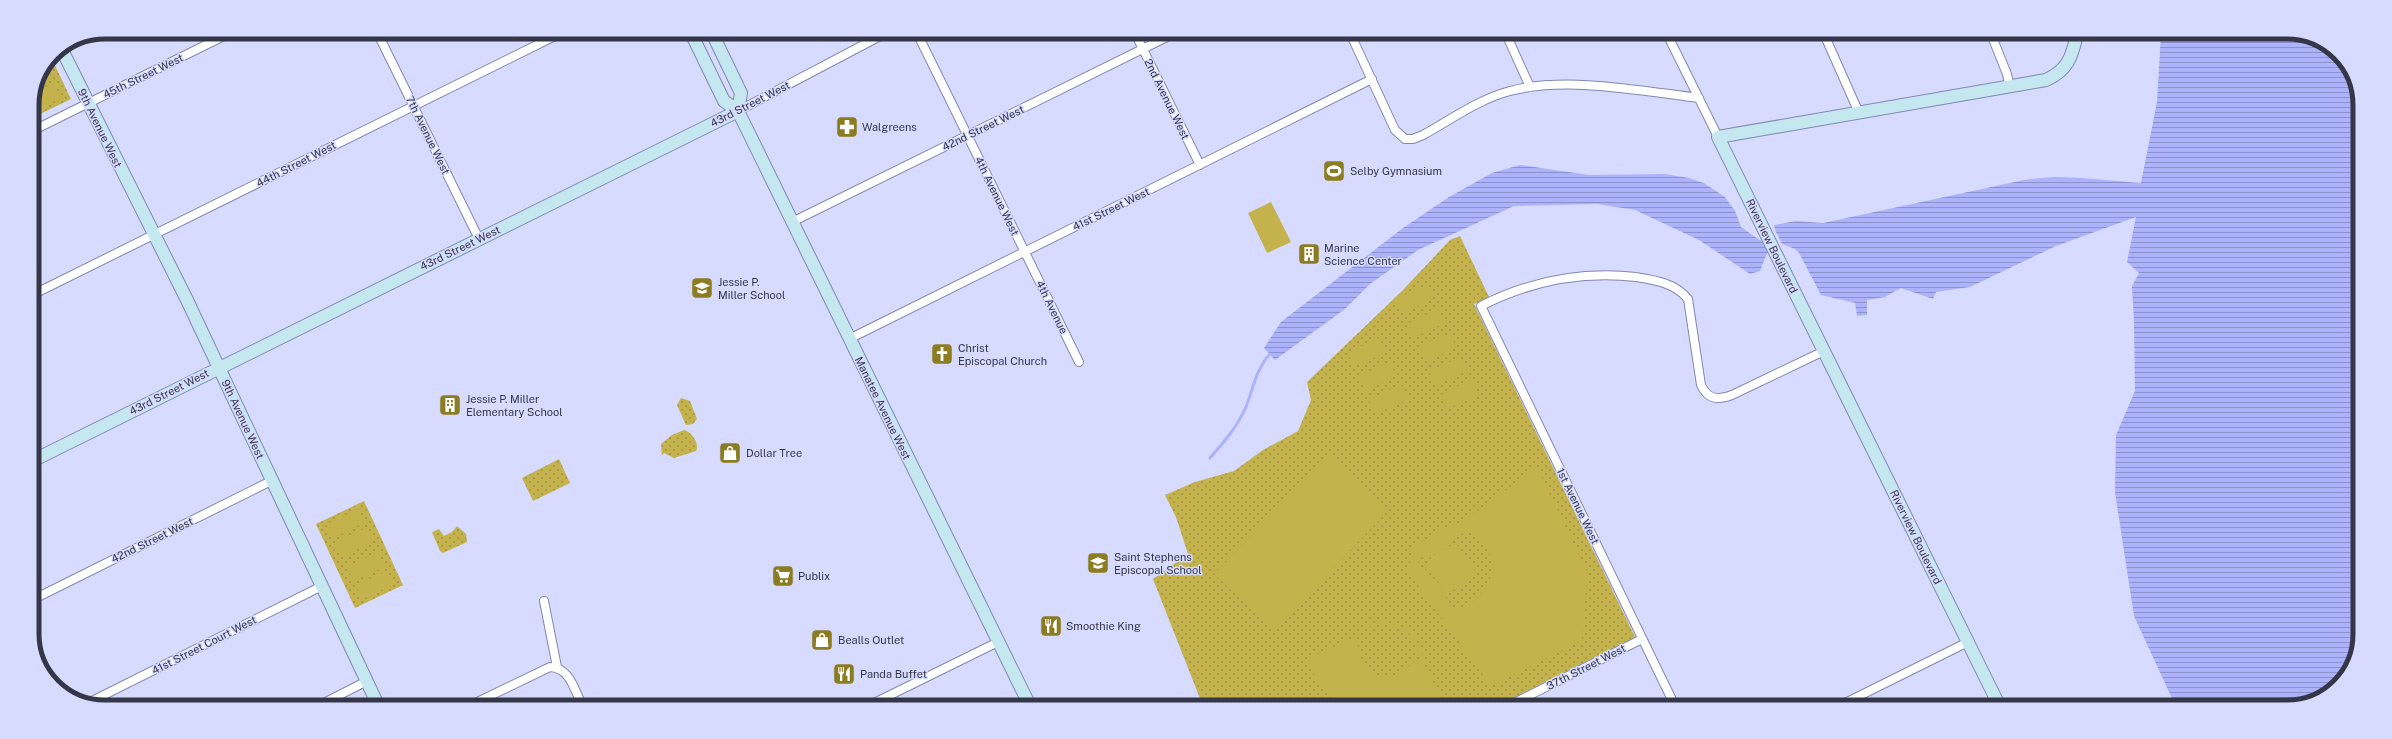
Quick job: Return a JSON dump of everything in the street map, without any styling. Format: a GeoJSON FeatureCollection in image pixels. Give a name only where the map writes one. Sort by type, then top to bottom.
{"type":"FeatureCollection","features":[{"type":"Feature","properties":{"kind":"street","name":"45th Street West"},"geometry":{"type":"LineString","coordinates":[[39,128],[218,39]]}},
{"type":"Feature","properties":{"kind":"street","name":"7th Avenue West"},"geometry":{"type":"LineString","coordinates":[[380,39],[480,239]]}},
{"type":"Feature","properties":{"kind":"street","name":"44th Street West"},"geometry":{"type":"LineString","coordinates":[[39,292],[547,39]]}},
{"type":"Feature","properties":{"kind":"street","name":"Manatee Avenue West"},"geometry":{"type":"LineString","coordinates":[[694,39],[724,101],[738,111],[1027,700]]}},
{"type":"Feature","properties":{"kind":"street"},"geometry":{"type":"LineString","coordinates":[[715,39],[741,92],[738,111]]}},
{"type":"Feature","properties":{"kind":"street","name":"43rd Street West"},"geometry":{"type":"LineString","coordinates":[[39,457],[738,111],[875,39]]}},
{"type":"Feature","properties":{"kind":"street","name":"4th Avenue West"},"geometry":{"type":"LineString","coordinates":[[920,39],[1025,252]]}},
{"type":"Feature","properties":{"kind":"street","name":"2nd Avenue West"},"geometry":{"type":"LineString","coordinates":[[1138,39],[1200,165]]}},
{"type":"Feature","properties":{"kind":"street","name":"42nd Street West"},"geometry":{"type":"LineString","coordinates":[[792,222],[1163,39]]}},
{"type":"Feature","properties":{"kind":"street"},"geometry":{"type":"LineString","coordinates":[[1353,39],[1395,130],[1405,139],[1412,139],[1423,135],[1488,99],[1530,87],[1601,87],[1699,98]]}},
{"type":"Feature","properties":{"kind":"street"},"geometry":{"type":"LineString","coordinates":[[1508,39],[1530,87]]}},
{"type":"Feature","properties":{"kind":"street"},"geometry":{"type":"LineString","coordinates":[[1670,39],[1718,137],[2010,88],[2046,80],[2061,72],[2069,63],[2076,39]]}},
{"type":"Feature","properties":{"kind":"street"},"geometry":{"type":"LineString","coordinates":[[1826,39],[1859,113]]}},
{"type":"Feature","properties":{"kind":"street"},"geometry":{"type":"LineString","coordinates":[[1993,39],[2002,59],[2010,88]]}},
{"type":"Feature","properties":{"kind":"street","name":"9th Avenue West"},"geometry":{"type":"LineString","coordinates":[[64,53],[219,367],[271,481],[376,700]]}},
{"type":"Feature","properties":{"kind":"street","name":"41st Street West"},"geometry":{"type":"LineString","coordinates":[[849,339],[1372,79]]}},
{"type":"Feature","properties":{"kind":"street","name":"Riverview Boulevard"},"geometry":{"type":"LineString","coordinates":[[1718,137],[1997,700]]}},
{"type":"Feature","properties":{"kind":"street","name":"4th Avenue"},"geometry":{"type":"LineString","coordinates":[[1025,252],[1079,362]]}},
{"type":"Feature","properties":{"kind":"street","name":"1st Avenue West"},"geometry":{"type":"LineString","coordinates":[[1672,700],[1481,306],[1528,286],[1574,276],[1614,275],[1666,283],[1682,291],[1688,299],[1701,385],[1708,395],[1716,398],[1732,395],[1824,350]]}},
{"type":"Feature","properties":{"kind":"street","name":"42nd Street West"},"geometry":{"type":"LineString","coordinates":[[39,597],[271,481]]}},
{"type":"Feature","properties":{"kind":"street","name":"41st Street Court West"},"geometry":{"type":"LineString","coordinates":[[96,699],[322,586]]}},
{"type":"Feature","properties":{"kind":"street"},"geometry":{"type":"LineString","coordinates":[[544,601],[557,667]]}},
{"type":"Feature","properties":{"kind":"street","name":"37th Street West"},"geometry":{"type":"LineString","coordinates":[[1525,700],[1642,639]]}},
{"type":"Feature","properties":{"kind":"street"},"geometry":{"type":"LineString","coordinates":[[880,700],[998,642]]}},
{"type":"Feature","properties":{"kind":"street"},"geometry":{"type":"LineString","coordinates":[[1851,700],[1968,642]]}},
{"type":"Feature","properties":{"kind":"street"},"geometry":{"type":"LineString","coordinates":[[481,700],[542,670],[557,667],[565,672],[579,700]]}},
{"type":"Feature","properties":{"kind":"street"},"geometry":{"type":"LineString","coordinates":[[330,700],[367,681]]}},
{"type":"Feature","properties":{"kind":"shaded area"},"geometry":{"type":"Polygon","coordinates":[[[54,63],[71,99],[39,115],[40,92],[44,80],[54,63]]]}},
{"type":"Feature","properties":{"kind":"shaded area"},"geometry":{"type":"Polygon","coordinates":[[[48,72],[51,79],[43,83],[48,72]]]}},
{"type":"Feature","properties":{"kind":"shaded area"},"geometry":{"type":"Polygon","coordinates":[[[54,84],[61,98],[39,109],[41,90],[54,84]]]}},
{"type":"Feature","properties":{"kind":"shaded area"},"geometry":{"type":"Polygon","coordinates":[[[1271,202],[1291,242],[1267,253],[1248,213],[1271,202]]]}},
{"type":"Feature","properties":{"kind":"shaded area"},"geometry":{"type":"Polygon","coordinates":[[[1460,236],[1489,297],[1474,304],[1635,637],[1509,700],[1201,700],[1153,579],[1188,554],[1176,517],[1165,495],[1195,482],[1234,471],[1263,450],[1298,431],[1311,400],[1307,382],[1403,290],[1450,240],[1460,236]]]}},
{"type":"Feature","properties":{"kind":"shaded area"},"geometry":{"type":"Polygon","coordinates":[[[1427,285],[1433,299],[1402,313],[1395,299],[1427,285]]]}},
{"type":"Feature","properties":{"kind":"shaded area"},"geometry":{"type":"Polygon","coordinates":[[[1438,309],[1445,323],[1413,338],[1406,324],[1438,309]]]}},
{"type":"Feature","properties":{"kind":"shaded area"},"geometry":{"type":"Polygon","coordinates":[[[1450,333],[1456,347],[1425,362],[1418,347],[1450,333]]]}},
{"type":"Feature","properties":{"kind":"shaded area"},"geometry":{"type":"Polygon","coordinates":[[[1379,338],[1386,352],[1354,367],[1348,352],[1379,338]]]}},
{"type":"Feature","properties":{"kind":"shaded area"},"geometry":{"type":"Polygon","coordinates":[[[1461,357],[1467,371],[1435,386],[1429,371],[1461,357]]]}},
{"type":"Feature","properties":{"kind":"shaded area"},"geometry":{"type":"Polygon","coordinates":[[[1390,362],[1396,376],[1365,391],[1358,376],[1390,362]]]}},
{"type":"Feature","properties":{"kind":"shaded area"},"geometry":{"type":"Polygon","coordinates":[[[1472,380],[1479,395],[1447,409],[1440,395],[1472,380]]]}},
{"type":"Feature","properties":{"kind":"shaded area"},"geometry":{"type":"Polygon","coordinates":[[[1401,385],[1408,399],[1376,414],[1369,400],[1401,385]]]}},
{"type":"Feature","properties":{"kind":"shaded area"},"geometry":{"type":"Polygon","coordinates":[[[681,398],[690,401],[697,419],[693,424],[686,425],[677,405],[681,398]]]}},
{"type":"Feature","properties":{"kind":"shaded area"},"geometry":{"type":"Polygon","coordinates":[[[684,430],[690,433],[696,442],[696,451],[674,458],[664,453],[662,455],[661,444],[672,435],[684,430]]]}},
{"type":"Feature","properties":{"kind":"shaded area"},"geometry":{"type":"Polygon","coordinates":[[[1331,454],[1389,510],[1273,630],[1214,574],[1331,454]]]}},
{"type":"Feature","properties":{"kind":"shaded area"},"geometry":{"type":"Polygon","coordinates":[[[559,459],[570,483],[533,501],[522,478],[559,459]]]}},
{"type":"Feature","properties":{"kind":"shaded area"},"geometry":{"type":"Polygon","coordinates":[[[1537,467],[1587,572],[1582,640],[1491,686],[1408,572],[1412,549],[1442,528],[1461,523],[1537,467]],[[1467,530],[1428,559],[1421,557],[1417,564],[1420,570],[1426,570],[1455,610],[1469,605],[1487,586],[1491,574],[1491,561],[1488,549],[1480,539],[1467,530]]]}},
{"type":"Feature","properties":{"kind":"shaded area"},"geometry":{"type":"Polygon","coordinates":[[[364,501],[403,585],[355,608],[316,524],[364,501]]]}},
{"type":"Feature","properties":{"kind":"shaded area"},"geometry":{"type":"Polygon","coordinates":[[[358,509],[364,523],[333,538],[326,524],[358,509]]]}},
{"type":"Feature","properties":{"kind":"shaded area"},"geometry":{"type":"Polygon","coordinates":[[[457,526],[466,534],[467,542],[443,553],[440,551],[432,532],[439,529],[444,536],[452,532],[457,526]]]}},
{"type":"Feature","properties":{"kind":"shaded area"},"geometry":{"type":"Polygon","coordinates":[[[366,528],[373,542],[342,557],[335,542],[366,528]]]}},
{"type":"Feature","properties":{"kind":"shaded area"},"geometry":{"type":"Polygon","coordinates":[[[1452,545],[1458,546],[1474,569],[1474,574],[1451,592],[1445,591],[1428,569],[1429,561],[1452,545]]]}},
{"type":"Feature","properties":{"kind":"shaded area"},"geometry":{"type":"Polygon","coordinates":[[[378,552],[385,567],[354,581],[347,567],[378,552]]]}},
{"type":"Feature","properties":{"kind":"shaded area"},"geometry":{"type":"Polygon","coordinates":[[[387,571],[393,585],[362,600],[356,585],[387,571]]]}},
{"type":"Feature","properties":{"kind":"shaded area"},"geometry":{"type":"Polygon","coordinates":[[[1379,620],[1411,629],[1422,652],[1425,666],[1442,700],[1336,700],[1326,692],[1317,680],[1306,660],[1350,639],[1359,630],[1379,620]],[[1379,622],[1360,631],[1355,637],[1365,665],[1369,670],[1379,676],[1397,676],[1412,663],[1421,658],[1409,632],[1379,622]]]}},
{"type":"Feature","properties":{"kind":"water"},"geometry":{"type":"Polygon","coordinates":[[[2161,39],[2287,39],[2304,41],[2324,50],[2330,55],[2344,72],[2351,88],[2353,101],[2353,634],[2351,651],[2342,671],[2320,691],[2300,699],[2173,700],[2134,616],[2115,492],[2116,435],[2135,391],[2132,286],[2139,273],[2127,262],[2136,217],[2056,246],[1970,287],[1936,292],[1933,299],[1901,288],[1885,297],[1867,300],[1867,315],[1857,316],[1855,303],[1821,295],[1799,253],[1795,249],[1782,244],[1767,253],[1760,271],[1750,274],[1699,240],[1635,210],[1597,204],[1514,206],[1418,250],[1370,284],[1345,309],[1275,360],[1264,348],[1281,322],[1403,228],[1449,197],[1492,173],[1520,165],[1589,175],[1665,174],[1689,178],[1704,183],[1725,197],[1735,211],[1741,227],[1761,241],[1776,233],[1774,225],[1796,221],[1823,223],[2024,180],[2039,178],[2068,178],[2141,183],[2157,102],[2161,39]]]}},
{"type":"Feature","properties":{"kind":"pier"},"geometry":{"type":"Polygon","coordinates":[[[1776,232],[1783,246],[1768,253],[1761,239],[1776,232]]]}},
{"type":"Feature","properties":{"kind":"waterway"},"geometry":{"type":"LineString","coordinates":[[1210,458],[1239,421],[1246,407],[1261,366],[1270,354]]}},
{"type":"Feature","properties":{"kind":"place","name":"Walgreens"},"geometry":{"type":"Point","coordinates":[847,127]}},
{"type":"Feature","properties":{"kind":"place","name":"Selby Gymnasium"},"geometry":{"type":"Point","coordinates":[1334,171]}},
{"type":"Feature","properties":{"kind":"place","name":"Marine Science Center"},"geometry":{"type":"Point","coordinates":[1309,254]}},
{"type":"Feature","properties":{"kind":"place","name":"Jessie P. Miller School"},"geometry":{"type":"Point","coordinates":[702,288]}},
{"type":"Feature","properties":{"kind":"place","name":"Christ Episcopal Church"},"geometry":{"type":"Point","coordinates":[942,354]}},
{"type":"Feature","properties":{"kind":"place","name":"Jessie P. Miller Elementary School"},"geometry":{"type":"Point","coordinates":[450,405]}},
{"type":"Feature","properties":{"kind":"place","name":"Dollar Tree"},"geometry":{"type":"Point","coordinates":[730,453]}},
{"type":"Feature","properties":{"kind":"place","name":"Saint Stephens Episcopal School"},"geometry":{"type":"Point","coordinates":[1098,563]}},
{"type":"Feature","properties":{"kind":"place","name":"Publix"},"geometry":{"type":"Point","coordinates":[783,576]}},
{"type":"Feature","properties":{"kind":"place","name":"Smoothie King"},"geometry":{"type":"Point","coordinates":[1051,626]}},
{"type":"Feature","properties":{"kind":"place","name":"Bealls Outlet"},"geometry":{"type":"Point","coordinates":[822,640]}},
{"type":"Feature","properties":{"kind":"place","name":"Panda Buffet"},"geometry":{"type":"Point","coordinates":[844,674]}}]}
